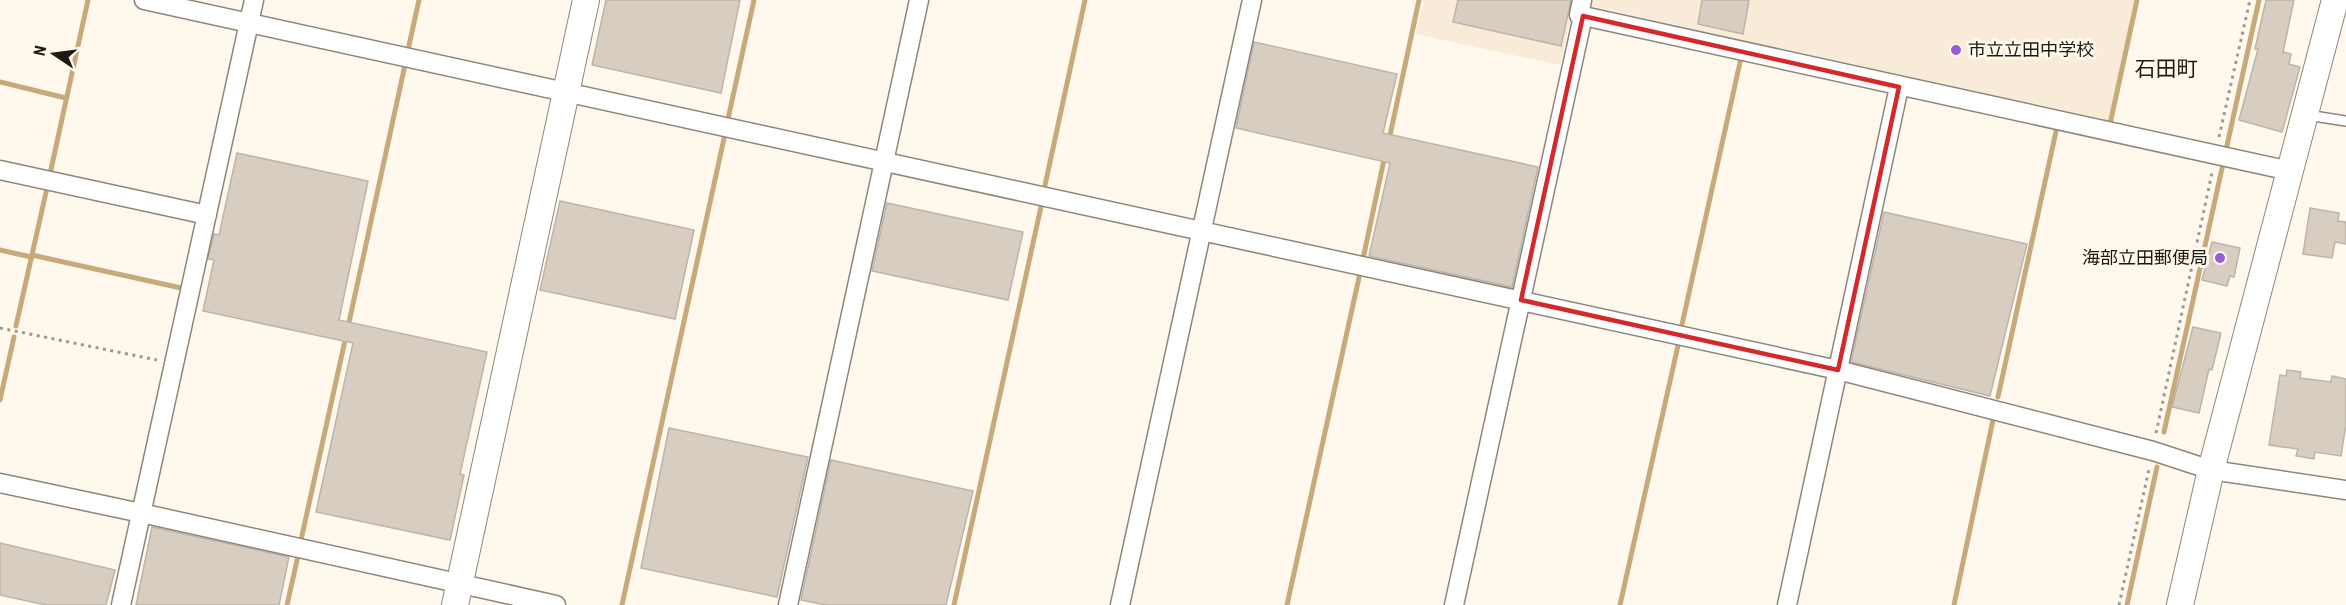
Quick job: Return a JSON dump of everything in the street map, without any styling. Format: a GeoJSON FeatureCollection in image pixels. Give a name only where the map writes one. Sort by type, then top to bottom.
{"type":"FeatureCollection","features":[{"type":"Feature","properties":{"kind":"street"},"geometry":{"type":"LineString","coordinates":[[144,0],[1838,370],[2152,451],[2211,470],[2346,490]]}},
{"type":"Feature","properties":{"kind":"street"},"geometry":{"type":"LineString","coordinates":[[121,605],[254,0]]}},
{"type":"Feature","properties":{"kind":"street"},"geometry":{"type":"LineString","coordinates":[[457,594],[586,0]]}},
{"type":"Feature","properties":{"kind":"street"},"geometry":{"type":"LineString","coordinates":[[788,605],[919,0]]}},
{"type":"Feature","properties":{"kind":"street"},"geometry":{"type":"LineString","coordinates":[[1120,605],[1252,0]]}},
{"type":"Feature","properties":{"kind":"street"},"geometry":{"type":"LineString","coordinates":[[2180,605],[2211,470],[2335,0]]}},
{"type":"Feature","properties":{"kind":"street"},"geometry":{"type":"LineString","coordinates":[[1454,605],[1582,8],[1899,87],[2290,171]]}},
{"type":"Feature","properties":{"kind":"street"},"geometry":{"type":"LineString","coordinates":[[1787,605],[1899,87]]}},
{"type":"Feature","properties":{"kind":"street"},"geometry":{"type":"LineString","coordinates":[[0,170],[207,215]]}},
{"type":"Feature","properties":{"kind":"street"},"geometry":{"type":"LineString","coordinates":[[0,483],[141,513],[457,594],[556,605]]}},
{"type":"Feature","properties":{"kind":"lane"},"geometry":{"type":"LineString","coordinates":[[2305,115],[2346,121]]}},
{"type":"Feature","properties":{"kind":"path"},"geometry":{"type":"LineString","coordinates":[[2119,605],[2250,0]]}},
{"type":"Feature","properties":{"kind":"path"},"geometry":{"type":"LineString","coordinates":[[0,327],[174,364]]}},
{"type":"Feature","properties":{"kind":"highlighted area"},"geometry":{"type":"Polygon","coordinates":[[[1583,16],[1899,87],[1838,370],[1521,300],[1583,16]]]}},
{"type":"Feature","properties":{"kind":"shaded area","name":"市立立田中学校"},"geometry":{"type":"Polygon","coordinates":[[[1424,0],[2135,0],[2108,122],[1575,2],[1560,65],[1416,34],[1424,0]]]}},
{"type":"Feature","properties":{"kind":"building"},"geometry":{"type":"Polygon","coordinates":[[[606,0],[740,0],[721,93],[592,65],[606,0]]]}},
{"type":"Feature","properties":{"kind":"building"},"geometry":{"type":"Polygon","coordinates":[[[1458,0],[1571,0],[1561,46],[1453,22],[1458,0]]]}},
{"type":"Feature","properties":{"kind":"building"},"geometry":{"type":"Polygon","coordinates":[[[1702,0],[1749,0],[1743,34],[1698,24],[1702,0]]]}},
{"type":"Feature","properties":{"kind":"building"},"geometry":{"type":"Polygon","coordinates":[[[2266,0],[2294,0],[2283,52],[2291,54],[2289,64],[2300,67],[2282,132],[2239,120],[2258,49],[2255,49],[2266,0]]]}},
{"type":"Feature","properties":{"kind":"building"},"geometry":{"type":"Polygon","coordinates":[[[1254,42],[1397,74],[1383,133],[1538,167],[1512,287],[1369,256],[1390,163],[1236,128],[1254,42]]]}},
{"type":"Feature","properties":{"kind":"building"},"geometry":{"type":"Polygon","coordinates":[[[237,153],[368,181],[339,320],[487,352],[460,474],[464,475],[450,540],[316,512],[353,343],[203,311],[214,260],[208,259],[214,234],[219,235],[237,153]]]}},
{"type":"Feature","properties":{"kind":"building"},"geometry":{"type":"Polygon","coordinates":[[[560,201],[694,230],[675,319],[540,290],[560,201]]]}},
{"type":"Feature","properties":{"kind":"building"},"geometry":{"type":"Polygon","coordinates":[[[887,203],[1023,232],[1008,300],[872,271],[887,203]]]}},
{"type":"Feature","properties":{"kind":"building"},"geometry":{"type":"Polygon","coordinates":[[[2310,208],[2339,213],[2338,221],[2346,222],[2346,244],[2335,242],[2332,258],[2303,254],[2310,208]]]}},
{"type":"Feature","properties":{"kind":"building"},"geometry":{"type":"Polygon","coordinates":[[[1884,212],[2027,244],[1990,396],[1851,362],[1884,212]]]}},
{"type":"Feature","properties":{"kind":"building"},"geometry":{"type":"Polygon","coordinates":[[[2212,242],[2240,248],[2234,277],[2230,276],[2227,286],[2202,280],[2212,242]]]}},
{"type":"Feature","properties":{"kind":"building"},"geometry":{"type":"Polygon","coordinates":[[[2193,327],[2221,333],[2212,370],[2209,369],[2199,413],[2172,407],[2193,327]]]}},
{"type":"Feature","properties":{"kind":"building"},"geometry":{"type":"Polygon","coordinates":[[[2287,370],[2301,372],[2300,378],[2331,382],[2332,376],[2346,379],[2346,424],[2341,456],[2315,452],[2314,459],[2296,456],[2298,449],[2269,445],[2280,375],[2286,376],[2287,370]]]}},
{"type":"Feature","properties":{"kind":"building"},"geometry":{"type":"Polygon","coordinates":[[[669,428],[808,457],[777,597],[641,568],[669,428]]]}},
{"type":"Feature","properties":{"kind":"building"},"geometry":{"type":"Polygon","coordinates":[[[831,460],[973,491],[946,605],[826,605],[801,600],[831,460]]]}},
{"type":"Feature","properties":{"kind":"building"},"geometry":{"type":"Polygon","coordinates":[[[152,527],[289,557],[279,605],[136,605],[152,527]]]}},
{"type":"Feature","properties":{"kind":"building"},"geometry":{"type":"Polygon","coordinates":[[[0,543],[115,570],[106,605],[46,605],[0,595],[0,543]]]}},
{"type":"Feature","properties":{"kind":"waterway"},"geometry":{"type":"LineString","coordinates":[[50,174],[88,0]]}},
{"type":"Feature","properties":{"kind":"waterway"},"geometry":{"type":"LineString","coordinates":[[408,50],[419,0]]}},
{"type":"Feature","properties":{"kind":"waterway"},"geometry":{"type":"LineString","coordinates":[[728,119],[754,0]]}},
{"type":"Feature","properties":{"kind":"waterway"},"geometry":{"type":"LineString","coordinates":[[1044,190],[1085,0]]}},
{"type":"Feature","properties":{"kind":"waterway"},"geometry":{"type":"LineString","coordinates":[[1389,140],[1419,0]]}},
{"type":"Feature","properties":{"kind":"waterway"},"geometry":{"type":"LineString","coordinates":[[2105,122],[2110,124],[2137,0]]}},
{"type":"Feature","properties":{"kind":"waterway"},"geometry":{"type":"LineString","coordinates":[[2226,150],[2259,0]]}},
{"type":"Feature","properties":{"kind":"waterway"},"geometry":{"type":"LineString","coordinates":[[1681,329],[1741,58]]}},
{"type":"Feature","properties":{"kind":"waterway"},"geometry":{"type":"LineString","coordinates":[[348,327],[405,65]]}},
{"type":"Feature","properties":{"kind":"waterway"},"geometry":{"type":"LineString","coordinates":[[0,82],[66,98]]}},
{"type":"Feature","properties":{"kind":"waterway"},"geometry":{"type":"LineString","coordinates":[[1998,397],[2057,127]]}},
{"type":"Feature","properties":{"kind":"waterway"},"geometry":{"type":"LineString","coordinates":[[622,605],[725,134]]}},
{"type":"Feature","properties":{"kind":"waterway"},"geometry":{"type":"LineString","coordinates":[[1363,259],[1385,155]]}},
{"type":"Feature","properties":{"kind":"waterway"},"geometry":{"type":"LineString","coordinates":[[2164,432],[2223,164]]}},
{"type":"Feature","properties":{"kind":"waterway"},"geometry":{"type":"LineString","coordinates":[[16,326],[47,188]]}},
{"type":"Feature","properties":{"kind":"waterway"},"geometry":{"type":"LineString","coordinates":[[954,605],[1042,202]]}},
{"type":"Feature","properties":{"kind":"waterway"},"geometry":{"type":"LineString","coordinates":[[0,250],[31,257]]}},
{"type":"Feature","properties":{"kind":"waterway"},"geometry":{"type":"LineString","coordinates":[[32,255],[181,288]]}},
{"type":"Feature","properties":{"kind":"waterway"},"geometry":{"type":"LineString","coordinates":[[1287,605],[1360,273]]}},
{"type":"Feature","properties":{"kind":"waterway"},"geometry":{"type":"LineString","coordinates":[[301,540],[346,336]]}},
{"type":"Feature","properties":{"kind":"waterway"},"geometry":{"type":"LineString","coordinates":[[0,400],[14,337]]}},
{"type":"Feature","properties":{"kind":"waterway"},"geometry":{"type":"LineString","coordinates":[[1620,605],[1679,341]]}},
{"type":"Feature","properties":{"kind":"waterway"},"geometry":{"type":"LineString","coordinates":[[1954,605],[1993,420]]}},
{"type":"Feature","properties":{"kind":"waterway"},"geometry":{"type":"LineString","coordinates":[[2127,605],[2157,467]]}},
{"type":"Feature","properties":{"kind":"waterway"},"geometry":{"type":"LineString","coordinates":[[287,605],[298,556]]}},
{"type":"Feature","properties":{"kind":"place","name":"市立立田中学校"},"geometry":{"type":"Point","coordinates":[1956,50]}},
{"type":"Feature","properties":{"kind":"place","name":"海部立田郵便局"},"geometry":{"type":"Point","coordinates":[2220,258]}},
{"type":"Feature","properties":{"kind":"district","name":"石田町"},"geometry":{"type":"Point","coordinates":[2166,69]}}]}
